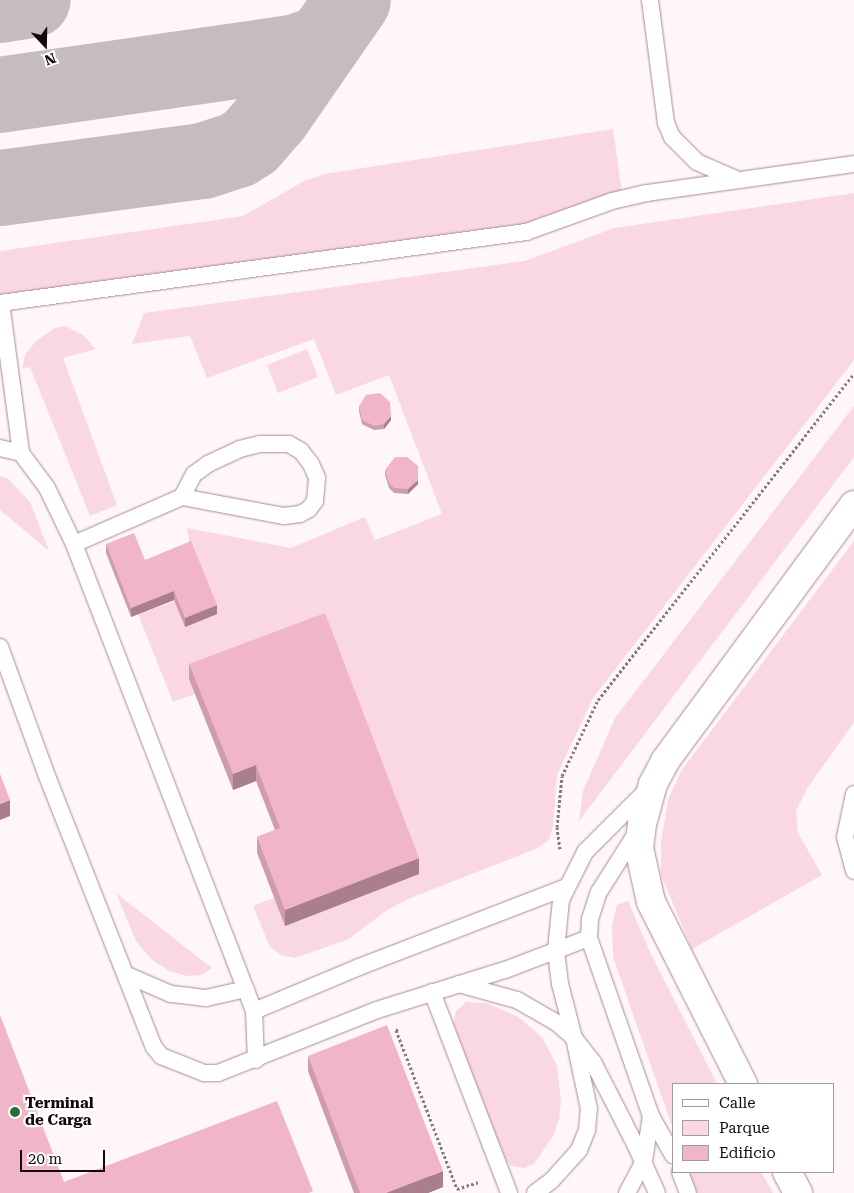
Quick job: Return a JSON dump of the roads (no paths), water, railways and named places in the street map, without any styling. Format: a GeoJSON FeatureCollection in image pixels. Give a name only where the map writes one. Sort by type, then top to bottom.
{"type":"FeatureCollection","features":[{"type":"Feature","properties":{"kind":"street"},"geometry":{"type":"LineString","coordinates":[[742,1083],[651,902],[639,848],[642,824],[653,784],[682,735],[854,505]]}},
{"type":"Feature","properties":{"kind":"street"},"geometry":{"type":"LineString","coordinates":[[788,1173],[798,1193]]}},
{"type":"Feature","properties":{"kind":"lane"},"geometry":{"type":"LineString","coordinates":[[650,0],[666,123],[672,137],[697,162],[719,174],[740,181]]}},
{"type":"Feature","properties":{"kind":"lane"},"geometry":{"type":"LineString","coordinates":[[256,1060],[254,1011],[74,544],[47,488],[21,453],[0,303],[526,232],[612,201],[647,193],[854,164]]}},
{"type":"Feature","properties":{"kind":"lane"},"geometry":{"type":"LineString","coordinates":[[74,544],[182,497],[284,516],[300,514],[309,509],[315,501],[318,489],[311,464],[302,451],[289,444],[274,442],[240,449],[208,464],[194,474],[182,497]]}},
{"type":"Feature","properties":{"kind":"lane"},"geometry":{"type":"LineString","coordinates":[[0,448],[21,453]]}},
{"type":"Feature","properties":{"kind":"lane"},"geometry":{"type":"LineString","coordinates":[[0,648],[47,776],[154,1047],[161,1056],[204,1073],[218,1073],[256,1060],[409,999],[505,970],[589,938]]}},
{"type":"Feature","properties":{"kind":"lane"},"geometry":{"type":"LineString","coordinates":[[534,1193],[552,1180],[579,1150],[587,1130],[589,1109],[560,984],[556,950],[561,900],[565,887],[585,852],[653,784]]}},
{"type":"Feature","properties":{"kind":"lane"},"geometry":{"type":"LineString","coordinates":[[854,794],[845,837],[854,871]]}},
{"type":"Feature","properties":{"kind":"lane"},"geometry":{"type":"LineString","coordinates":[[642,824],[599,892],[590,919],[589,938],[651,1116],[672,1153]]}},
{"type":"Feature","properties":{"kind":"lane"},"geometry":{"type":"LineString","coordinates":[[254,1011],[359,967],[565,887]]}},
{"type":"Feature","properties":{"kind":"lane"},"geometry":{"type":"LineString","coordinates":[[127,975],[171,994],[206,998],[246,989]]}},
{"type":"Feature","properties":{"kind":"lane"},"geometry":{"type":"LineString","coordinates":[[459,984],[517,1000],[551,1019],[574,1038],[593,1062],[644,1161],[657,1193]]}},
{"type":"Feature","properties":{"kind":"lane"},"geometry":{"type":"LineString","coordinates":[[432,992],[509,1193]]}},
{"type":"Feature","properties":{"kind":"lane"},"geometry":{"type":"LineString","coordinates":[[627,1193],[644,1161],[651,1116]]}},
{"type":"Feature","properties":{"kind":"lane"},"geometry":{"type":"LineString","coordinates":[[680,1173],[688,1193]]}},
{"type":"Feature","properties":{"kind":"place","name":"Terminal de Carga"},"geometry":{"type":"Point","coordinates":[15,1112]}}]}
